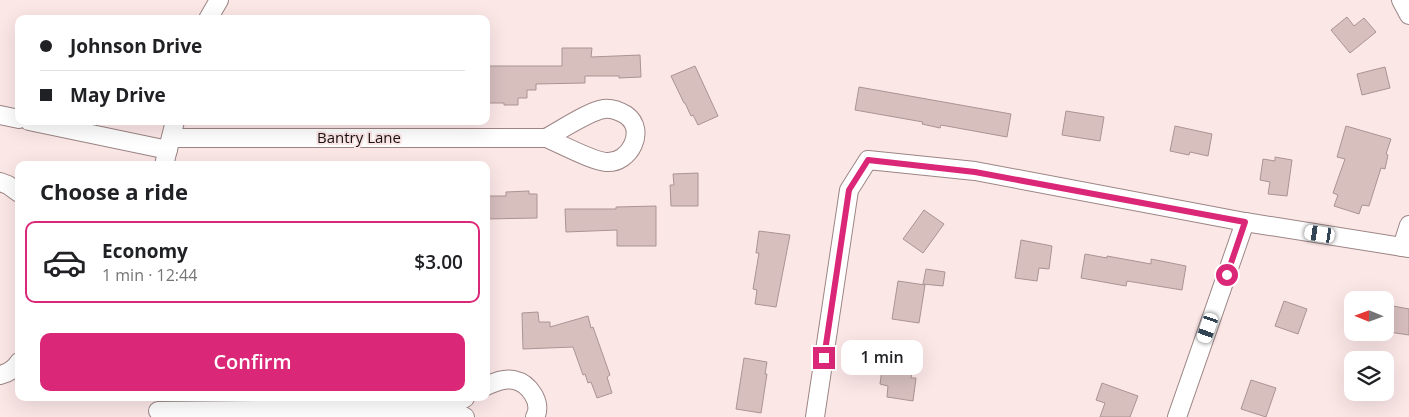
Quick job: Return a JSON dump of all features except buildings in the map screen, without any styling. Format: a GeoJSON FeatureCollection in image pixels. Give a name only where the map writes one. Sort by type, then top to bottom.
{"type":"FeatureCollection","features":[{"type":"Feature","properties":{"kind":"street"},"geometry":{"type":"LineString","coordinates":[[210,15],[219,0]]}},
{"type":"Feature","properties":{"kind":"street"},"geometry":{"type":"LineString","coordinates":[[1401,0],[1409,15]]}},
{"type":"Feature","properties":{"kind":"street","name":"Bantry Lane"},"geometry":{"type":"LineString","coordinates":[[54,125],[170,144],[546,138],[594,160],[606,162],[617,161],[628,154],[635,140],[636,128],[630,118],[619,110],[605,109],[592,113],[546,138]]}},
{"type":"Feature","properties":{"kind":"street"},"geometry":{"type":"LineString","coordinates":[[0,115],[15,118]]}},
{"type":"Feature","properties":{"kind":"street"},"geometry":{"type":"LineString","coordinates":[[815,417],[849,190],[868,160],[975,172],[1245,222],[1405,247],[1409,225]]}},
{"type":"Feature","properties":{"kind":"street"},"geometry":{"type":"LineString","coordinates":[[0,182],[15,190]]}},
{"type":"Feature","properties":{"kind":"street"},"geometry":{"type":"LineString","coordinates":[[1178,417],[1245,222]]}},
{"type":"Feature","properties":{"kind":"street"},"geometry":{"type":"LineString","coordinates":[[0,375],[6,374],[15,367]]}},
{"type":"Feature","properties":{"kind":"street"},"geometry":{"type":"LineString","coordinates":[[490,384],[499,380],[514,380],[528,387],[536,400],[537,414],[535,417]]}},
{"type":"Feature","properties":{"kind":"street"},"geometry":{"type":"LineString","coordinates":[[446,408],[459,401]]}},
{"type":"Feature","properties":{"kind":"street"},"geometry":{"type":"LineString","coordinates":[[158,409],[446,408],[464,417]]}},
{"type":"Feature","properties":{"kind":"route"},"geometry":{"type":"LineString","coordinates":[[824,358],[849,190],[868,160],[975,172],[1245,222],[1227,275]]}}]}
